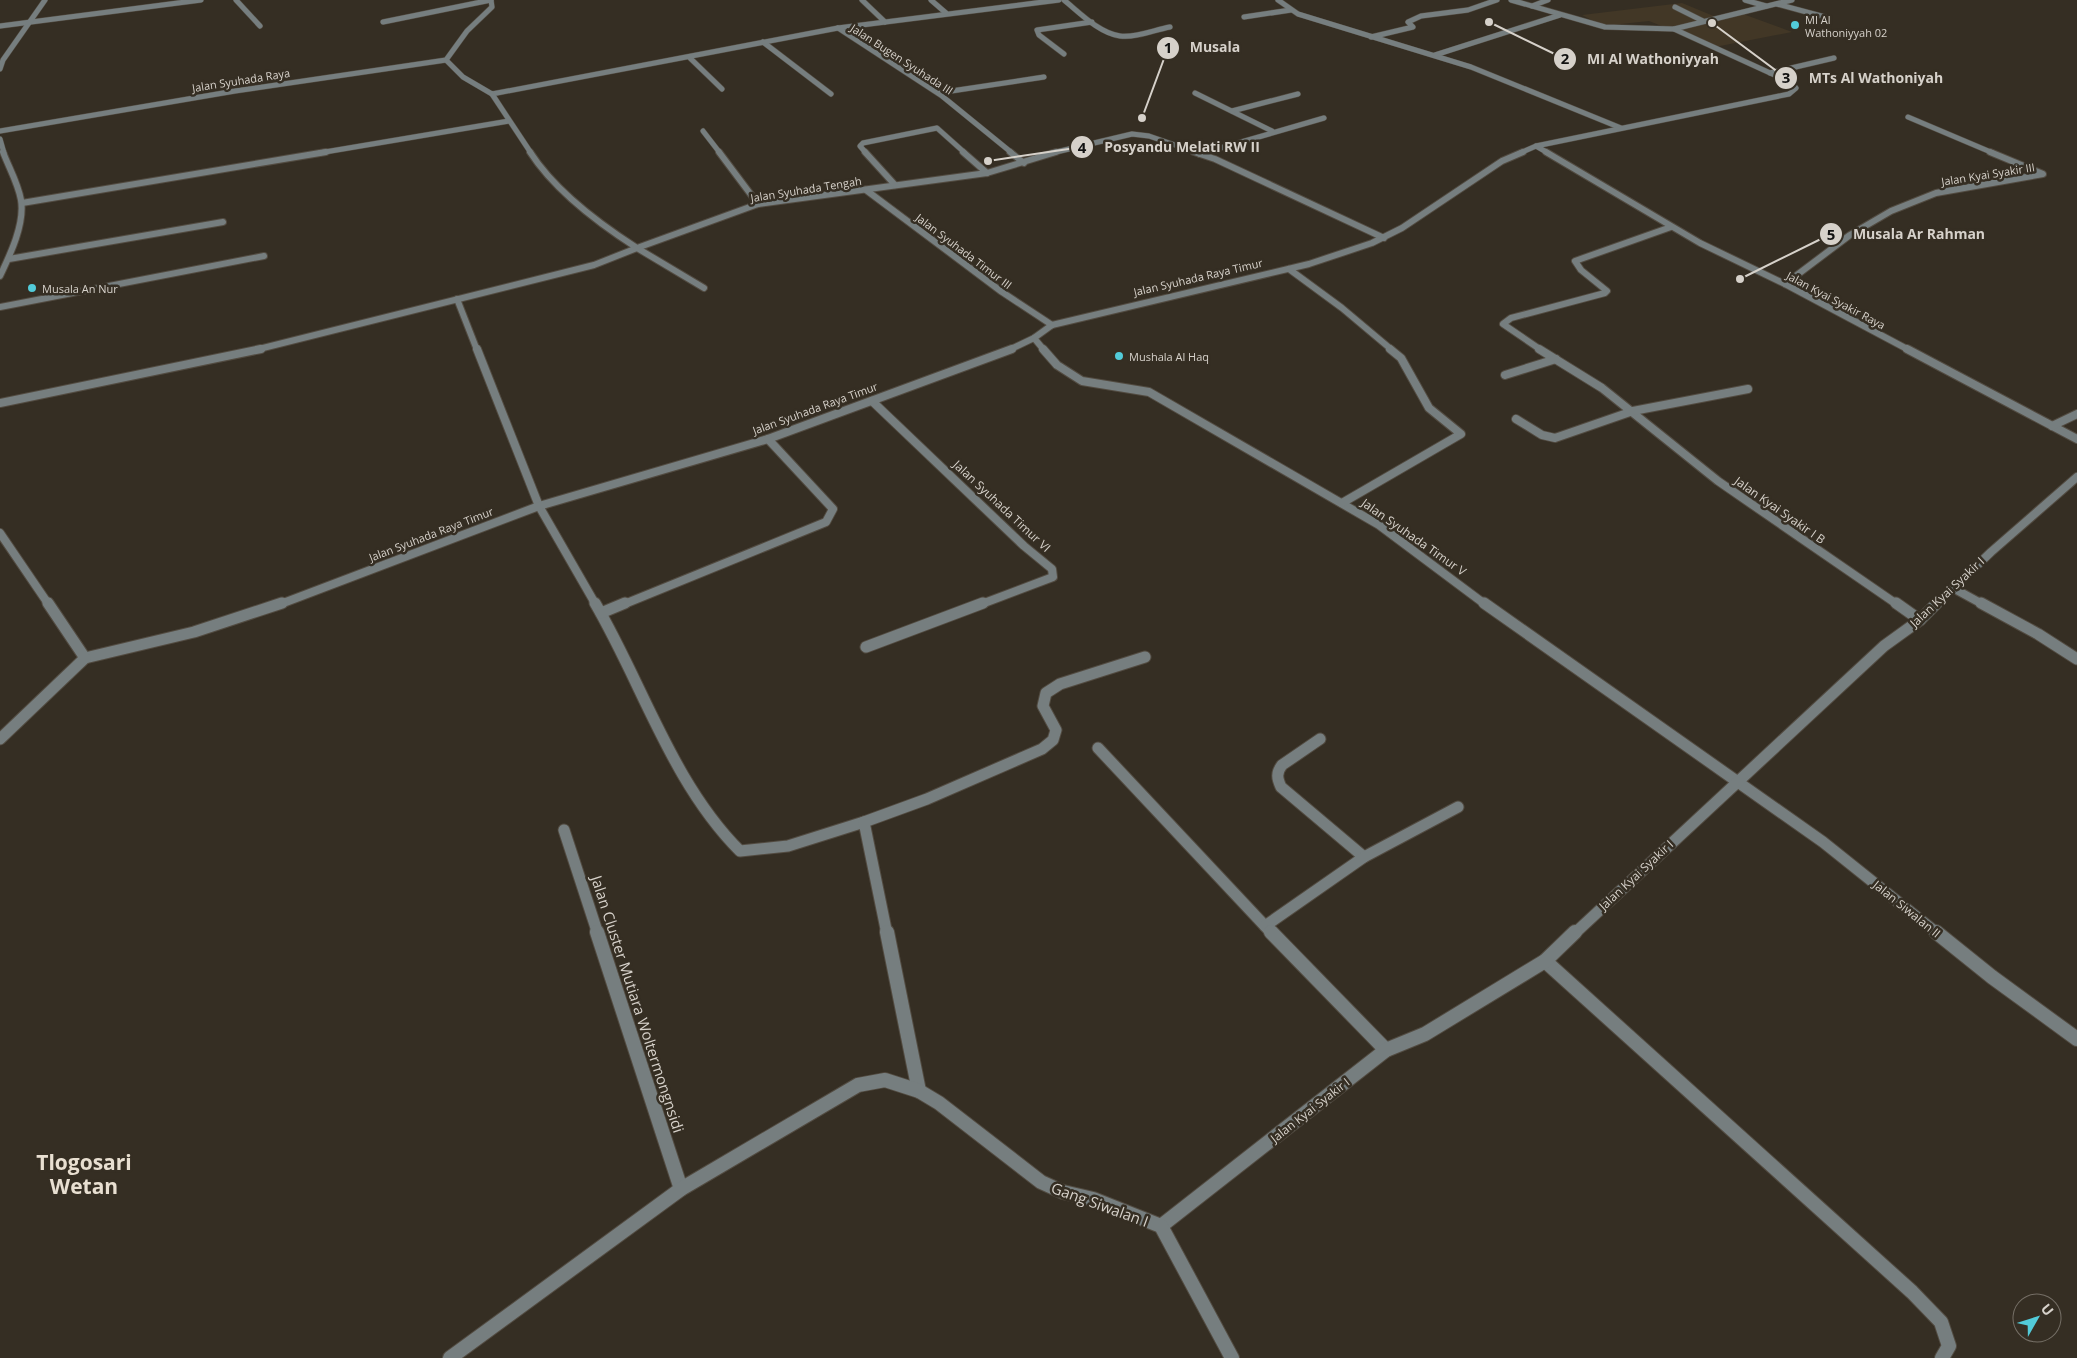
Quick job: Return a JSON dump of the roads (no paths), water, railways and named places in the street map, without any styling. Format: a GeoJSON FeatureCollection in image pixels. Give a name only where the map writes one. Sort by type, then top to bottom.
{"type":"FeatureCollection","features":[{"type":"Feature","properties":{"kind":"street"},"geometry":{"type":"LineString","coordinates":[[0,69],[3,60],[45,0]]}},
{"type":"Feature","properties":{"kind":"street"},"geometry":{"type":"LineString","coordinates":[[0,26],[201,0]]}},
{"type":"Feature","properties":{"kind":"street"},"geometry":{"type":"LineString","coordinates":[[236,0],[260,26]]}},
{"type":"Feature","properties":{"kind":"street"},"geometry":{"type":"LineString","coordinates":[[383,22],[491,0],[492,7],[467,31],[446,60],[463,77],[492,94],[543,172],[611,231],[704,288]]}},
{"type":"Feature","properties":{"kind":"street"},"geometry":{"type":"LineString","coordinates":[[862,0],[885,22]]}},
{"type":"Feature","properties":{"kind":"street"},"geometry":{"type":"LineString","coordinates":[[931,0],[946,13]]}},
{"type":"Feature","properties":{"kind":"street"},"geometry":{"type":"LineString","coordinates":[[492,94],[690,58],[838,28],[1059,0]]}},
{"type":"Feature","properties":{"kind":"street"},"geometry":{"type":"LineString","coordinates":[[1064,0],[1111,34],[1119,36],[1170,27]]}},
{"type":"Feature","properties":{"kind":"street"},"geometry":{"type":"LineString","coordinates":[[1278,0],[1291,10],[1370,37],[1471,67],[1622,128]]}},
{"type":"Feature","properties":{"kind":"street"},"geometry":{"type":"LineString","coordinates":[[1370,37],[1413,27],[1408,22],[1421,16],[1468,10],[1497,0]]}},
{"type":"Feature","properties":{"kind":"street"},"geometry":{"type":"LineString","coordinates":[[1511,0],[1605,27],[1674,29],[1792,0]]}},
{"type":"Feature","properties":{"kind":"street"},"geometry":{"type":"LineString","coordinates":[[1532,6],[1548,0]]}},
{"type":"Feature","properties":{"kind":"street"},"geometry":{"type":"LineString","coordinates":[[1746,0],[1769,6]]}},
{"type":"Feature","properties":{"kind":"street"},"geometry":{"type":"LineString","coordinates":[[1777,4],[1825,17]]}},
{"type":"Feature","properties":{"kind":"street"},"geometry":{"type":"LineString","coordinates":[[1675,7],[1703,21]]}},
{"type":"Feature","properties":{"kind":"street"},"geometry":{"type":"LineString","coordinates":[[1244,17],[1291,10]]}},
{"type":"Feature","properties":{"kind":"street"},"geometry":{"type":"LineString","coordinates":[[1435,55],[1560,15]]}},
{"type":"Feature","properties":{"kind":"street"},"geometry":{"type":"LineString","coordinates":[[1064,54],[1039,35],[1037,30],[1092,22]]}},
{"type":"Feature","properties":{"kind":"street","name":"Jalan Bugen Syuhada III"},"geometry":{"type":"LineString","coordinates":[[838,28],[938,93],[1024,163]]}},
{"type":"Feature","properties":{"kind":"street"},"geometry":{"type":"LineString","coordinates":[[1674,29],[1770,73],[1834,58]]}},
{"type":"Feature","properties":{"kind":"street"},"geometry":{"type":"LineString","coordinates":[[763,42],[831,94]]}},
{"type":"Feature","properties":{"kind":"street"},"geometry":{"type":"LineString","coordinates":[[690,58],[722,89]]}},
{"type":"Feature","properties":{"kind":"street","name":"Jalan Syuhada Raya"},"geometry":{"type":"LineString","coordinates":[[0,131],[234,91],[446,60]]}},
{"type":"Feature","properties":{"kind":"street","name":"Jalan Syuhada Raya Timur"},"geometry":{"type":"LineString","coordinates":[[85,658],[194,632],[288,601],[539,506],[768,439],[1009,350],[1034,338],[1052,325],[1289,269],[1384,238],[1502,161],[1536,146],[1789,94],[1796,88],[1792,83],[1770,73]]}},
{"type":"Feature","properties":{"kind":"street"},"geometry":{"type":"LineString","coordinates":[[938,93],[1044,77]]}},
{"type":"Feature","properties":{"kind":"street"},"geometry":{"type":"LineString","coordinates":[[1195,93],[1272,131]]}},
{"type":"Feature","properties":{"kind":"street"},"geometry":{"type":"LineString","coordinates":[[1232,111],[1298,94]]}},
{"type":"Feature","properties":{"kind":"street","name":"Jalan Kyai Syakir III"},"geometry":{"type":"LineString","coordinates":[[1785,284],[1850,235],[1891,211],[1936,193],[2043,174],[1908,117]]}},
{"type":"Feature","properties":{"kind":"street"},"geometry":{"type":"LineString","coordinates":[[1200,154],[1272,131],[1324,118]]}},
{"type":"Feature","properties":{"kind":"street"},"geometry":{"type":"LineString","coordinates":[[22,203],[509,121]]}},
{"type":"Feature","properties":{"kind":"street"},"geometry":{"type":"LineString","coordinates":[[895,185],[860,146],[863,143],[924,129],[937,128],[987,173]]}},
{"type":"Feature","properties":{"kind":"street"},"geometry":{"type":"LineString","coordinates":[[703,131],[758,204]]}},
{"type":"Feature","properties":{"kind":"street","name":"Jalan Syuhada Tengah"},"geometry":{"type":"LineString","coordinates":[[0,403],[284,344],[594,265],[758,204],[987,173],[1065,149],[1132,134],[1149,136],[1200,154]]}},
{"type":"Feature","properties":{"kind":"street"},"geometry":{"type":"LineString","coordinates":[[0,139],[3,155],[22,203],[9,259],[0,276]]}},
{"type":"Feature","properties":{"kind":"street","name":"Jalan Kyai Syakir Raya"},"geometry":{"type":"LineString","coordinates":[[1536,146],[1671,227],[1785,284],[2077,439]]}},
{"type":"Feature","properties":{"kind":"street"},"geometry":{"type":"LineString","coordinates":[[1200,154],[1384,238]]}},
{"type":"Feature","properties":{"kind":"street","name":"Jalan Syuhada Timur III"},"geometry":{"type":"LineString","coordinates":[[866,190],[1002,292],[1052,325]]}},
{"type":"Feature","properties":{"kind":"street"},"geometry":{"type":"LineString","coordinates":[[9,259],[223,222]]}},
{"type":"Feature","properties":{"kind":"street","name":"Jalan Kyai Syakir I B"},"geometry":{"type":"LineString","coordinates":[[1671,227],[1575,261],[1580,268],[1603,286],[1607,291],[1605,293],[1511,318],[1502,324],[1508,330],[1602,388],[1718,481],[1920,620]]}},
{"type":"Feature","properties":{"kind":"street"},"geometry":{"type":"LineString","coordinates":[[0,307],[264,256]]}},
{"type":"Feature","properties":{"kind":"street"},"geometry":{"type":"LineString","coordinates":[[1289,269],[1342,308],[1401,358],[1429,408],[1461,434],[1342,503]]}},
{"type":"Feature","properties":{"kind":"street"},"geometry":{"type":"LineString","coordinates":[[457,299],[539,506],[600,613],[672,758],[722,833],[740,851],[764,852],[799,844],[927,799],[1042,749],[1053,740],[1056,730],[1043,706],[1042,701],[1046,693],[1060,684],[1145,657]]}},
{"type":"Feature","properties":{"kind":"street","name":"Jalan Syuhada Timur V"},"geometry":{"type":"LineString","coordinates":[[1034,338],[1057,365],[1082,381],[1149,392],[1278,469],[1342,503],[1378,525],[1531,638],[1736,780]]}},
{"type":"Feature","properties":{"kind":"street"},"geometry":{"type":"LineString","coordinates":[[1505,375],[1556,359]]}},
{"type":"Feature","properties":{"kind":"street"},"geometry":{"type":"LineString","coordinates":[[1516,419],[1542,435],[1555,438],[1633,412],[1748,389]]}},
{"type":"Feature","properties":{"kind":"street","name":"Jalan Syuhada Timur VI"},"geometry":{"type":"LineString","coordinates":[[866,647],[1053,577],[1052,569],[1024,546],[872,401]]}},
{"type":"Feature","properties":{"kind":"street"},"geometry":{"type":"LineString","coordinates":[[2052,426],[2077,414]]}},
{"type":"Feature","properties":{"kind":"street"},"geometry":{"type":"LineString","coordinates":[[600,613],[814,530],[826,522],[833,509],[768,439]]}},
{"type":"Feature","properties":{"kind":"street","name":"Jalan Kyai Syakir I"},"geometry":{"type":"LineString","coordinates":[[1161,1226],[1386,1050],[1424,1034],[1545,961],[1736,780],[1884,646],[1920,620],[1991,552],[2077,477]]}},
{"type":"Feature","properties":{"kind":"street"},"geometry":{"type":"LineString","coordinates":[[0,533],[85,658],[0,739]]}},
{"type":"Feature","properties":{"kind":"street"},"geometry":{"type":"LineString","coordinates":[[1953,588],[2038,634],[2077,658]]}},
{"type":"Feature","properties":{"kind":"street"},"geometry":{"type":"LineString","coordinates":[[1320,740],[1286,760],[1279,767],[1277,775],[1281,787],[1364,857]]}},
{"type":"Feature","properties":{"kind":"street"},"geometry":{"type":"LineString","coordinates":[[1098,748],[1386,1050]]}},
{"type":"Feature","properties":{"kind":"street","name":"Jalan Siwalan II"},"geometry":{"type":"LineString","coordinates":[[1736,780],[1823,842],[1992,977],[2077,1039]]}},
{"type":"Feature","properties":{"kind":"street"},"geometry":{"type":"LineString","coordinates":[[1266,926],[1364,857],[1458,806]]}},
{"type":"Feature","properties":{"kind":"street"},"geometry":{"type":"LineString","coordinates":[[864,822],[919,1091]]}},
{"type":"Feature","properties":{"kind":"street","name":"Jalan Cluster Mutiara Woltermongnsidi"},"geometry":{"type":"LineString","coordinates":[[564,830],[681,1189]]}},
{"type":"Feature","properties":{"kind":"street"},"geometry":{"type":"LineString","coordinates":[[1545,961],[1912,1292],[1941,1322],[1950,1346],[1942,1358]]}},
{"type":"Feature","properties":{"kind":"street","name":"Gang Siwalan I"},"geometry":{"type":"LineString","coordinates":[[450,1358],[681,1189],[858,1085],[885,1080],[919,1091],[939,1103],[1041,1182],[1063,1192],[1094,1200],[1161,1226],[1232,1358]]}},
{"type":"Feature","properties":{"kind":"place","name":"MI Al Wathoniyyah"},"geometry":{"type":"Point","coordinates":[1489,22]}},
{"type":"Feature","properties":{"kind":"place","name":"MTs Al Wathoniyah"},"geometry":{"type":"Point","coordinates":[1712,23]}},
{"type":"Feature","properties":{"kind":"place","name":"MI Al Wathoniyyah 02"},"geometry":{"type":"Point","coordinates":[1795,25]}},
{"type":"Feature","properties":{"kind":"place","name":"Musala"},"geometry":{"type":"Point","coordinates":[1142,118]}},
{"type":"Feature","properties":{"kind":"place","name":"Posyandu Melati RW II"},"geometry":{"type":"Point","coordinates":[988,161]}},
{"type":"Feature","properties":{"kind":"place","name":"Musala Ar Rahman"},"geometry":{"type":"Point","coordinates":[1740,279]}},
{"type":"Feature","properties":{"kind":"place","name":"Musala An Nur"},"geometry":{"type":"Point","coordinates":[32,288]}},
{"type":"Feature","properties":{"kind":"place","name":"Mushala Al Haq"},"geometry":{"type":"Point","coordinates":[1119,356]}},
{"type":"Feature","properties":{"kind":"district","name":"Tlogosari Wetan"},"geometry":{"type":"Point","coordinates":[84,1174]}}]}
